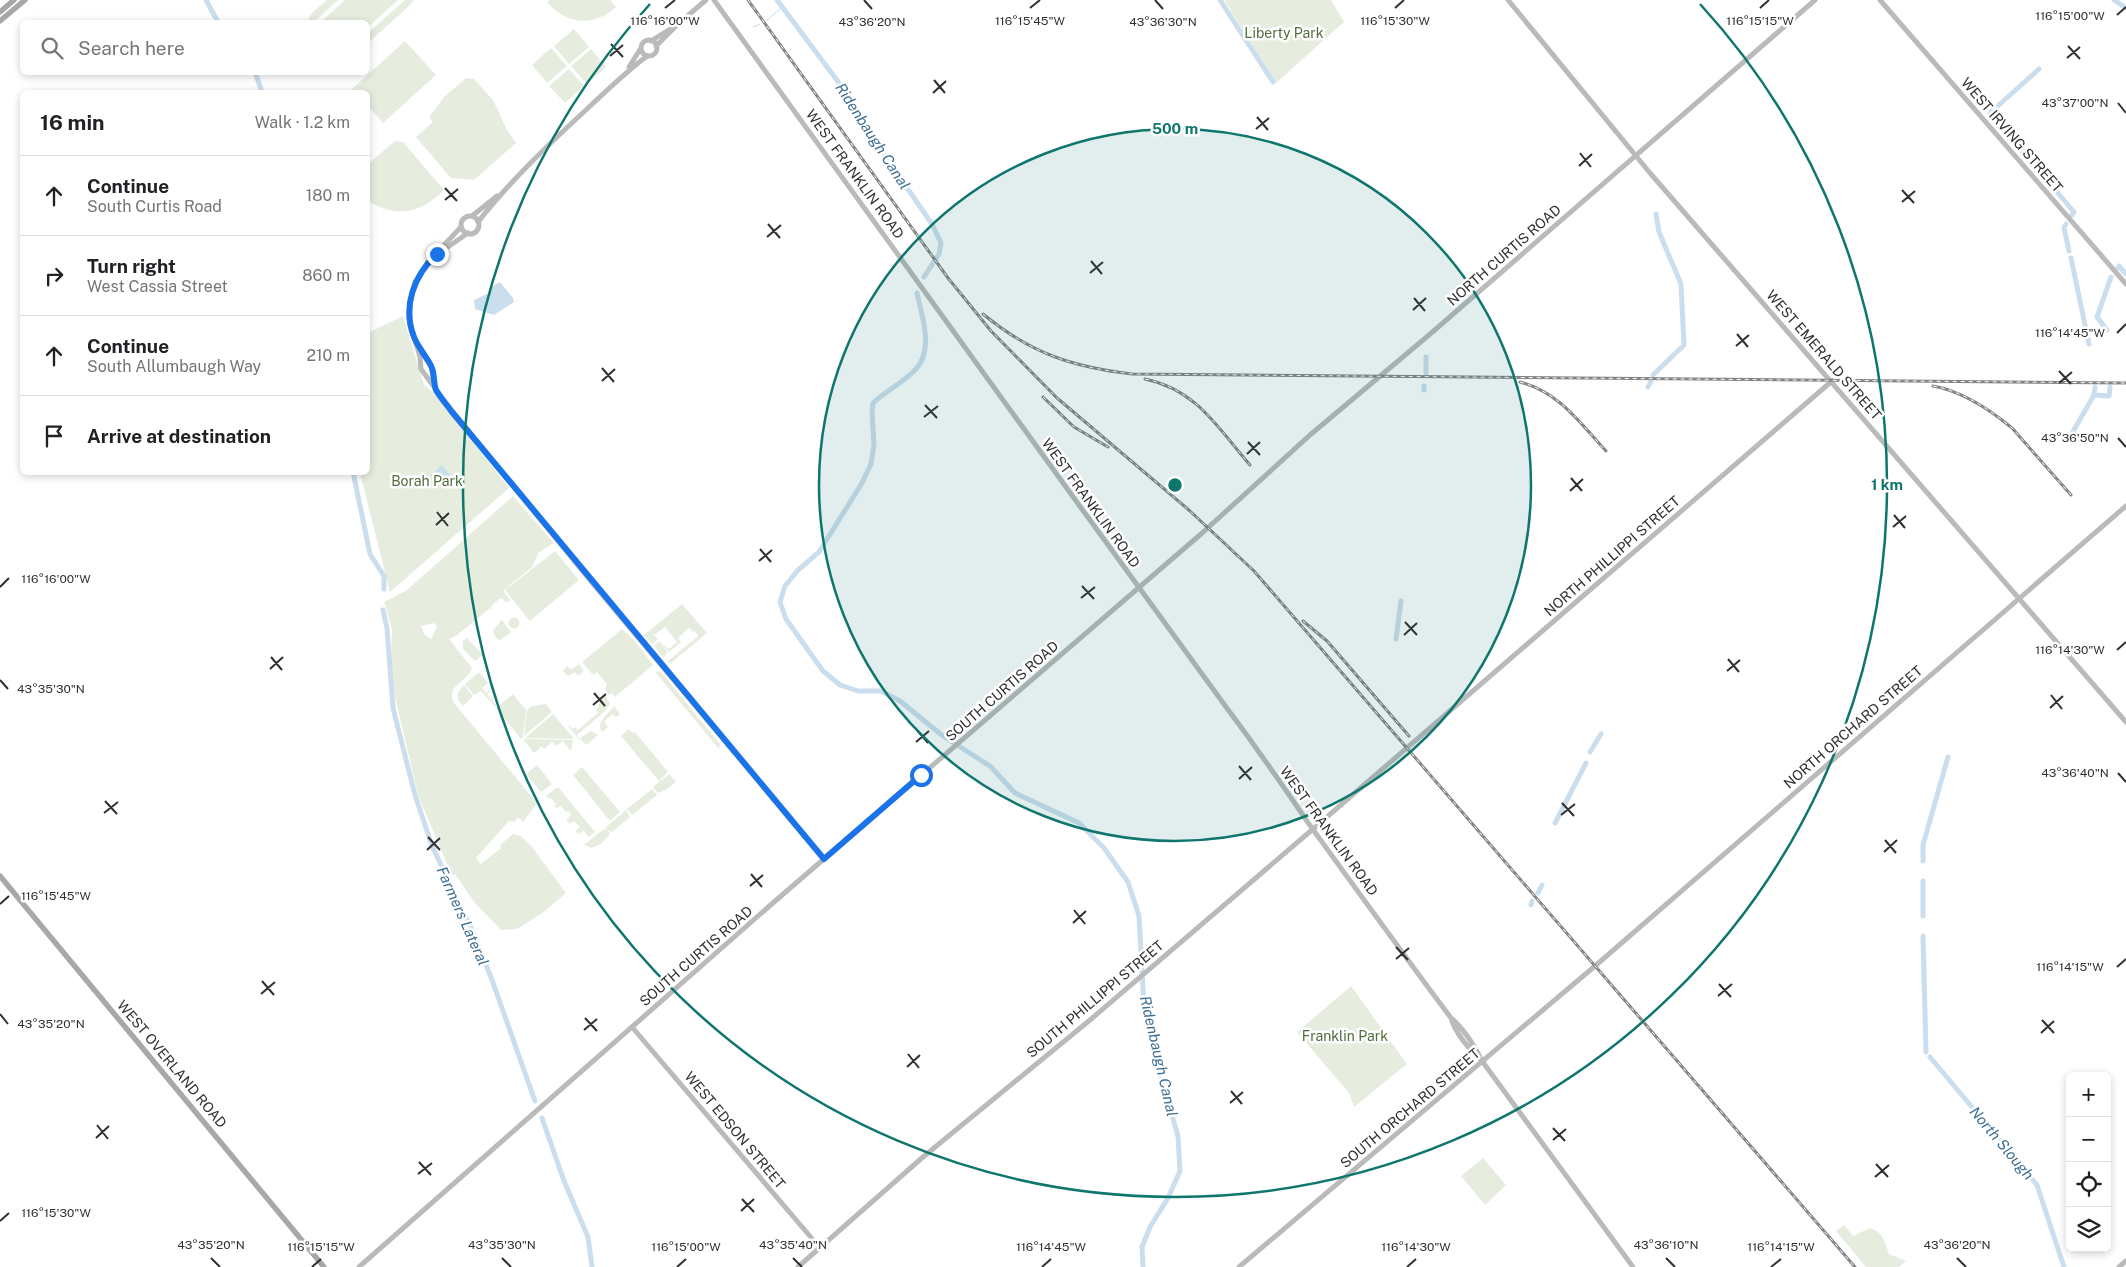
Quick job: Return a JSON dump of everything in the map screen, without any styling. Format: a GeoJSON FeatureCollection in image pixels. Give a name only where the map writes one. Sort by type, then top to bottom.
{"type":"FeatureCollection","features":[{"type":"Feature","properties":{"kind":"main road"},"geometry":{"type":"LineString","coordinates":[[0,12],[14,0]]}},
{"type":"Feature","properties":{"kind":"main road"},"geometry":{"type":"LineString","coordinates":[[0,22],[25,0]]}},
{"type":"Feature","properties":{"kind":"main road","name":"WEST OVERLAND ROAD"},"geometry":{"type":"LineString","coordinates":[[0,876],[324,1267]]}},
{"type":"Feature","properties":{"kind":"street"},"geometry":{"type":"LineString","coordinates":[[437,254],[468,233],[473,233],[477,230],[478,222],[553,141],[624,73],[647,56],[654,54],[656,46],[706,0]]}},
{"type":"Feature","properties":{"kind":"street","name":"WEST FRANKLIN ROAD"},"geometry":{"type":"LineString","coordinates":[[714,0],[1230,711],[1313,829],[1451,1018],[1476,1047],[1482,1061],[1633,1267]]}},
{"type":"Feature","properties":{"kind":"street","name":"WEST EMERALD STREET"},"geometry":{"type":"LineString","coordinates":[[1508,0],[1635,156],[2126,722]]}},
{"type":"Feature","properties":{"kind":"street","name":"NORTH CURTIS ROAD"},"geometry":{"type":"LineString","coordinates":[[1208,527],[1310,435],[1429,335],[1816,0]]}},
{"type":"Feature","properties":{"kind":"street","name":"WEST IRVING STREET"},"geometry":{"type":"LineString","coordinates":[[1880,0],[2126,284]]}},
{"type":"Feature","properties":{"kind":"street"},"geometry":{"type":"LineString","coordinates":[[624,73],[645,42],[651,41],[678,24]]}},
{"type":"Feature","properties":{"kind":"street"},"geometry":{"type":"LineString","coordinates":[[651,41],[656,46]]}},
{"type":"Feature","properties":{"kind":"street"},"geometry":{"type":"LineString","coordinates":[[641,48],[642,52],[647,56]]}},
{"type":"Feature","properties":{"kind":"street"},"geometry":{"type":"LineString","coordinates":[[504,192],[472,216],[464,218],[462,227],[421,272],[412,292],[410,314],[410,323],[421,369],[456,416],[589,579],[824,859]]}},
{"type":"Feature","properties":{"kind":"street"},"geometry":{"type":"LineString","coordinates":[[472,216],[478,222]]}},
{"type":"Feature","properties":{"kind":"street"},"geometry":{"type":"LineString","coordinates":[[462,227],[468,233]]}},
{"type":"Feature","properties":{"kind":"street"},"geometry":{"type":"LineString","coordinates":[[415,338],[431,365],[436,389]]}},
{"type":"Feature","properties":{"kind":"street","name":"NORTH PHILLIPPI STREET"},"geometry":{"type":"LineString","coordinates":[[1407,748],[1832,381]]}},
{"type":"Feature","properties":{"kind":"street","name":"NORTH ORCHARD STREET"},"geometry":{"type":"LineString","coordinates":[[1595,966],[2126,506]]}},
{"type":"Feature","properties":{"kind":"street","name":"SOUTH CURTIS ROAD"},"geometry":{"type":"LineString","coordinates":[[359,1267],[824,859],[1208,527]]}},
{"type":"Feature","properties":{"kind":"street","name":"SOUTH PHILLIPPI STREET"},"geometry":{"type":"LineString","coordinates":[[798,1267],[922,1157],[1138,978],[1407,748]]}},
{"type":"Feature","properties":{"kind":"street","name":"SOUTH ORCHARD STREET"},"geometry":{"type":"LineString","coordinates":[[1239,1267],[1595,966]]}},
{"type":"Feature","properties":{"kind":"street","name":"WEST EDSON STREET"},"geometry":{"type":"LineString","coordinates":[[632,1027],[820,1248]]}},
{"type":"Feature","properties":{"kind":"street"},"geometry":{"type":"LineString","coordinates":[[2119,1267],[2126,1261]]}},
{"type":"Feature","properties":{"kind":"green space"},"geometry":{"type":"Polygon","coordinates":[[[327,0],[338,0],[316,20],[308,20],[312,13],[327,0]]]}},
{"type":"Feature","properties":{"kind":"green space"},"geometry":{"type":"Polygon","coordinates":[[[345,0],[398,0],[370,25],[370,20],[323,20],[345,0]]]}},
{"type":"Feature","properties":{"kind":"green space"},"geometry":{"type":"Polygon","coordinates":[[[405,0],[414,0],[370,41],[370,31],[405,0]]]}},
{"type":"Feature","properties":{"kind":"green space"},"geometry":{"type":"Polygon","coordinates":[[[550,0],[610,0],[616,7],[599,18],[580,21],[571,19],[555,10],[547,2],[550,0]]]}},
{"type":"Feature","properties":{"kind":"green space","name":"Liberty Park"},"geometry":{"type":"Polygon","coordinates":[[[1224,0],[1331,0],[1344,22],[1276,83],[1224,0]]]}},
{"type":"Feature","properties":{"kind":"green space"},"geometry":{"type":"Polygon","coordinates":[[[574,29],[589,47],[569,64],[554,46],[574,29]]]}},
{"type":"Feature","properties":{"kind":"green space"},"geometry":{"type":"Polygon","coordinates":[[[405,41],[436,75],[383,123],[370,108],[370,90],[352,89],[367,75],[370,75],[370,73],[405,41]]]}},
{"type":"Feature","properties":{"kind":"green space"},"geometry":{"type":"Polygon","coordinates":[[[551,48],[567,66],[547,83],[532,65],[551,48]]]}},
{"type":"Feature","properties":{"kind":"green space"},"geometry":{"type":"Polygon","coordinates":[[[591,49],[606,67],[587,84],[571,66],[591,49]]]}},
{"type":"Feature","properties":{"kind":"green space"},"geometry":{"type":"Polygon","coordinates":[[[569,69],[584,86],[565,103],[549,86],[569,69]]]}},
{"type":"Feature","properties":{"kind":"green space"},"geometry":{"type":"Polygon","coordinates":[[[466,78],[474,79],[493,100],[507,130],[516,143],[474,180],[451,178],[416,137],[433,122],[429,117],[444,97],[466,78]]]}},
{"type":"Feature","properties":{"kind":"green space"},"geometry":{"type":"Polygon","coordinates":[[[395,141],[403,142],[444,190],[417,209],[408,211],[389,210],[370,202],[370,162],[395,141]]]}},
{"type":"Feature","properties":{"kind":"green space","name":"Borah Park"},"geometry":{"type":"Polygon","coordinates":[[[403,316],[424,385],[433,392],[509,488],[390,592],[361,475],[370,475],[370,332],[403,316]]]}},
{"type":"Feature","properties":{"kind":"green space"},"geometry":{"type":"Polygon","coordinates":[[[513,496],[554,543],[539,552],[532,567],[503,591],[511,601],[505,602],[503,599],[499,599],[491,606],[492,609],[490,608],[456,636],[449,639],[472,668],[467,677],[455,687],[452,697],[454,703],[537,803],[523,822],[517,818],[515,822],[509,821],[476,858],[481,864],[501,848],[500,845],[513,834],[521,836],[532,847],[566,893],[545,911],[517,929],[501,930],[475,903],[455,874],[452,876],[418,795],[395,697],[391,659],[392,629],[384,602],[407,590],[513,496]],[[434,623],[421,626],[424,634],[431,639],[437,627],[434,623]]]}},
{"type":"Feature","properties":{"kind":"green space"},"geometry":{"type":"Polygon","coordinates":[[[555,551],[579,580],[530,621],[505,590],[555,551]]]}},
{"type":"Feature","properties":{"kind":"green space"},"geometry":{"type":"Polygon","coordinates":[[[682,604],[707,633],[670,664],[668,661],[698,636],[695,631],[693,632],[689,628],[678,638],[681,642],[669,652],[660,641],[669,649],[677,642],[665,627],[654,635],[658,639],[652,644],[644,635],[682,604]]]}},
{"type":"Feature","properties":{"kind":"green space"},"geometry":{"type":"Polygon","coordinates":[[[514,617],[520,623],[514,629],[508,623],[514,617]]]}},
{"type":"Feature","properties":{"kind":"green space"},"geometry":{"type":"Polygon","coordinates":[[[502,620],[511,632],[499,641],[494,635],[493,630],[502,620]]]}},
{"type":"Feature","properties":{"kind":"green space"},"geometry":{"type":"Polygon","coordinates":[[[622,629],[635,641],[653,665],[615,697],[612,693],[609,695],[605,689],[607,684],[597,672],[593,675],[582,662],[622,629]]]}},
{"type":"Feature","properties":{"kind":"green space"},"geometry":{"type":"Polygon","coordinates":[[[467,638],[483,655],[475,661],[463,649],[463,641],[467,638]]]}},
{"type":"Feature","properties":{"kind":"green space"},"geometry":{"type":"Polygon","coordinates":[[[659,641],[668,652],[663,657],[654,646],[659,641]]]}},
{"type":"Feature","properties":{"kind":"green space"},"geometry":{"type":"Polygon","coordinates":[[[579,664],[583,672],[578,676],[575,672],[568,676],[563,671],[567,666],[571,670],[579,664]]]}},
{"type":"Feature","properties":{"kind":"green space"},"geometry":{"type":"Polygon","coordinates":[[[657,671],[661,672],[720,744],[719,749],[656,673],[657,671]]]}},
{"type":"Feature","properties":{"kind":"green space"},"geometry":{"type":"Polygon","coordinates":[[[478,673],[488,683],[482,688],[486,693],[489,690],[490,692],[487,694],[491,699],[497,696],[492,700],[496,705],[495,707],[481,691],[474,695],[465,684],[478,673]]]}},
{"type":"Feature","properties":{"kind":"green space"},"geometry":{"type":"Polygon","coordinates":[[[464,685],[473,696],[463,706],[458,700],[457,694],[464,685]]]}},
{"type":"Feature","properties":{"kind":"green space"},"geometry":{"type":"Polygon","coordinates":[[[513,694],[526,710],[523,737],[521,739],[496,708],[513,694]]]}},
{"type":"Feature","properties":{"kind":"green space"},"geometry":{"type":"Polygon","coordinates":[[[603,695],[606,696],[610,704],[602,714],[577,735],[583,744],[568,726],[573,729],[575,727],[578,730],[598,713],[596,710],[600,703],[598,700],[603,695]]]}},
{"type":"Feature","properties":{"kind":"green space"},"geometry":{"type":"Polygon","coordinates":[[[546,704],[552,712],[524,736],[527,710],[532,706],[546,704]]]}},
{"type":"Feature","properties":{"kind":"green space"},"geometry":{"type":"Polygon","coordinates":[[[614,706],[620,714],[616,717],[613,714],[604,721],[608,727],[602,732],[600,728],[601,722],[614,706]]]}},
{"type":"Feature","properties":{"kind":"green space"},"geometry":{"type":"Polygon","coordinates":[[[553,714],[574,739],[525,738],[553,714]]]}},
{"type":"Feature","properties":{"kind":"green space"},"geometry":{"type":"Polygon","coordinates":[[[629,729],[633,733],[635,732],[668,772],[659,781],[621,736],[629,729]]]}},
{"type":"Feature","properties":{"kind":"green space"},"geometry":{"type":"Polygon","coordinates":[[[591,731],[598,735],[586,745],[580,738],[591,731]]]}},
{"type":"Feature","properties":{"kind":"green space"},"geometry":{"type":"Polygon","coordinates":[[[523,739],[573,740],[571,751],[563,741],[556,746],[552,742],[544,749],[542,746],[534,753],[523,739]]]}},
{"type":"Feature","properties":{"kind":"green space"},"geometry":{"type":"Polygon","coordinates":[[[537,765],[552,784],[541,792],[526,774],[537,765]]]}},
{"type":"Feature","properties":{"kind":"green space"},"geometry":{"type":"Polygon","coordinates":[[[582,767],[620,812],[610,821],[573,775],[582,767]]]}},
{"type":"Feature","properties":{"kind":"green space"},"geometry":{"type":"Polygon","coordinates":[[[669,774],[676,782],[666,790],[658,793],[653,788],[654,786],[669,774]]]}},
{"type":"Feature","properties":{"kind":"green space"},"geometry":{"type":"Polygon","coordinates":[[[556,788],[559,788],[595,832],[589,837],[584,831],[578,834],[575,831],[580,827],[574,821],[570,824],[566,820],[571,815],[568,811],[566,812],[561,806],[556,808],[554,806],[556,804],[551,798],[549,799],[546,796],[556,788]]]}},
{"type":"Feature","properties":{"kind":"green space"},"geometry":{"type":"Polygon","coordinates":[[[652,789],[657,795],[632,815],[627,809],[652,789]]]}},
{"type":"Feature","properties":{"kind":"green space"},"geometry":{"type":"Polygon","coordinates":[[[626,810],[630,817],[612,832],[605,828],[626,810]]]}},
{"type":"Feature","properties":{"kind":"green space"},"geometry":{"type":"Polygon","coordinates":[[[604,829],[608,830],[610,834],[601,844],[592,848],[584,845],[604,829]]]}},
{"type":"Feature","properties":{"kind":"green space","name":"Franklin Park"},"geometry":{"type":"Polygon","coordinates":[[[1351,986],[1407,1064],[1354,1107],[1349,1093],[1297,1032],[1351,986]]]}},
{"type":"Feature","properties":{"kind":"green space"},"geometry":{"type":"Polygon","coordinates":[[[1483,1158],[1506,1185],[1485,1205],[1461,1176],[1483,1158]]]}},
{"type":"Feature","properties":{"kind":"green space"},"geometry":{"type":"Polygon","coordinates":[[[1844,1225],[1853,1236],[1870,1228],[1878,1232],[1883,1238],[1889,1254],[1906,1261],[1899,1267],[1866,1267],[1836,1231],[1844,1225]]]}},
{"type":"Feature","properties":{"kind":"water"},"geometry":{"type":"Polygon","coordinates":[[[500,282],[514,302],[494,315],[475,309],[474,300],[489,293],[493,286],[500,282]]]}},
{"type":"Feature","properties":{"kind":"water"},"geometry":{"type":"Polygon","coordinates":[[[442,465],[453,478],[447,484],[443,478],[436,483],[430,476],[442,465]]]}},
{"type":"Feature","properties":{"kind":"waterway","name":"Farmers Lateral"},"geometry":{"type":"LineString","coordinates":[[206,0],[217,20]]}},
{"type":"Feature","properties":{"kind":"waterway","name":"Ridenbaugh Canal"},"geometry":{"type":"LineString","coordinates":[[777,0],[842,87],[863,124],[932,224],[941,243],[939,254],[924,277]]}},
{"type":"Feature","properties":{"kind":"waterway"},"geometry":{"type":"LineString","coordinates":[[1220,0],[1273,82]]}},
{"type":"Feature","properties":{"kind":"waterway"},"geometry":{"type":"LineString","coordinates":[[2114,0],[2126,8]]}},
{"type":"Feature","properties":{"kind":"waterway"},"geometry":{"type":"LineString","coordinates":[[766,21],[782,7]]}},
{"type":"Feature","properties":{"kind":"waterway"},"geometry":{"type":"LineString","coordinates":[[753,27],[760,24]]}},
{"type":"Feature","properties":{"kind":"waterway","name":"North Slough"},"geometry":{"type":"LineString","coordinates":[[2004,132],[1990,117],[1990,113],[2039,69]]}},
{"type":"Feature","properties":{"kind":"waterway","name":"Farmers Lateral"},"geometry":{"type":"LineString","coordinates":[[256,75],[261,90]]}},
{"type":"Feature","properties":{"kind":"waterway","name":"North Slough"},"geometry":{"type":"LineString","coordinates":[[2010,138],[2033,164]]}},
{"type":"Feature","properties":{"kind":"waterway","name":"North Slough"},"geometry":{"type":"LineString","coordinates":[[2035,167],[2048,182]]}},
{"type":"Feature","properties":{"kind":"waterway","name":"North Slough"},"geometry":{"type":"LineString","coordinates":[[2057,192],[2074,212],[2072,215]]}},
{"type":"Feature","properties":{"kind":"waterway"},"geometry":{"type":"LineString","coordinates":[[1653,375],[1684,345],[1681,284],[1659,232],[1656,214]]}},
{"type":"Feature","properties":{"kind":"waterway","name":"North Slough"},"geometry":{"type":"LineString","coordinates":[[2066,224],[2064,228],[2069,251]]}},
{"type":"Feature","properties":{"kind":"waterway","name":"North Slough"},"geometry":{"type":"LineString","coordinates":[[2071,258],[2089,344]]}},
{"type":"Feature","properties":{"kind":"waterway"},"geometry":{"type":"LineString","coordinates":[[2118,268],[2119,266],[2126,274]]}},
{"type":"Feature","properties":{"kind":"waterway"},"geometry":{"type":"LineString","coordinates":[[2107,330],[2097,317],[2111,277]]}},
{"type":"Feature","properties":{"kind":"waterway","name":"Ridenbaugh Canal"},"geometry":{"type":"LineString","coordinates":[[917,293],[924,323],[924,354],[914,371],[873,403],[874,444],[871,464],[862,483],[819,552],[798,570],[785,586],[780,602],[786,619],[823,671],[840,685],[858,691],[881,691],[900,701],[943,736],[990,766],[1015,793],[1079,823],[1104,848],[1128,882],[1139,916],[1144,1007],[1153,1050],[1178,1136],[1180,1171],[1168,1198],[1150,1227],[1142,1247],[1143,1267]]}},
{"type":"Feature","properties":{"kind":"waterway"},"geometry":{"type":"LineString","coordinates":[[1426,357],[1426,373]]}},
{"type":"Feature","properties":{"kind":"waterway"},"geometry":{"type":"LineString","coordinates":[[1648,387],[1651,381]]}},
{"type":"Feature","properties":{"kind":"waterway","name":"North Slough"},"geometry":{"type":"LineString","coordinates":[[2071,435],[2094,395],[2095,387]]}},
{"type":"Feature","properties":{"kind":"waterway"},"geometry":{"type":"LineString","coordinates":[[2094,395],[2109,396],[2110,387]]}},
{"type":"Feature","properties":{"kind":"waterway","name":"Farmers Lateral"},"geometry":{"type":"LineString","coordinates":[[354,475],[370,554],[384,576],[384,589]]}},
{"type":"Feature","properties":{"kind":"waterway"},"geometry":{"type":"LineString","coordinates":[[1396,639],[1401,601]]}},
{"type":"Feature","properties":{"kind":"waterway","name":"Farmers Lateral"},"geometry":{"type":"LineString","coordinates":[[383,610],[387,628],[393,708],[415,795],[432,846],[474,934],[535,1101]]}},
{"type":"Feature","properties":{"kind":"waterway"},"geometry":{"type":"LineString","coordinates":[[1590,752],[1601,734]]}},
{"type":"Feature","properties":{"kind":"waterway","name":"North Slough"},"geometry":{"type":"LineString","coordinates":[[1923,861],[1923,845],[1948,757]]}},
{"type":"Feature","properties":{"kind":"waterway"},"geometry":{"type":"LineString","coordinates":[[1555,823],[1586,763]]}},
{"type":"Feature","properties":{"kind":"waterway","name":"North Slough"},"geometry":{"type":"LineString","coordinates":[[1923,881],[1923,916]]}},
{"type":"Feature","properties":{"kind":"waterway"},"geometry":{"type":"LineString","coordinates":[[1538,893],[1542,885]]}},
{"type":"Feature","properties":{"kind":"waterway"},"geometry":{"type":"LineString","coordinates":[[1531,905],[1532,901]]}},
{"type":"Feature","properties":{"kind":"waterway","name":"North Slough"},"geometry":{"type":"LineString","coordinates":[[1923,936],[1926,1052]]}},
{"type":"Feature","properties":{"kind":"waterway","name":"North Slough"},"geometry":{"type":"LineString","coordinates":[[1930,1057],[2037,1185],[2064,1267]]}},
{"type":"Feature","properties":{"kind":"waterway","name":"Farmers Lateral"},"geometry":{"type":"LineString","coordinates":[[542,1118],[564,1181],[588,1237],[592,1267]]}},
{"type":"Feature","properties":{"kind":"railway"},"geometry":{"type":"LineString","coordinates":[[748,0],[948,278],[991,331],[1057,398],[1190,511],[1254,571],[1855,1267]]}},
{"type":"Feature","properties":{"kind":"railway"},"geometry":{"type":"LineString","coordinates":[[983,314],[1018,339],[1053,356],[1090,367],[1132,374],[2126,383]]}},
{"type":"Feature","properties":{"kind":"railway"},"geometry":{"type":"LineString","coordinates":[[1145,379],[1163,384],[1192,401],[1216,424],[1250,465]]}},
{"type":"Feature","properties":{"kind":"railway"},"geometry":{"type":"LineString","coordinates":[[1520,382],[1546,393],[1557,401],[1578,420],[1606,451]]}},
{"type":"Feature","properties":{"kind":"railway"},"geometry":{"type":"LineString","coordinates":[[1933,386],[1965,396],[2012,428],[2071,495]]}},
{"type":"Feature","properties":{"kind":"railway"},"geometry":{"type":"LineString","coordinates":[[1043,397],[1074,427],[1108,447]]}},
{"type":"Feature","properties":{"kind":"railway"},"geometry":{"type":"LineString","coordinates":[[1303,621],[1327,641],[1409,736]]}},
{"type":"Feature","properties":{"kind":"route"},"geometry":{"type":"LineString","coordinates":[[437,254],[427,263],[415,282],[410,303],[410,323],[423,354],[432,367],[432,376],[436,389],[452,412],[589,579],[824,859],[921,775]]}}]}
